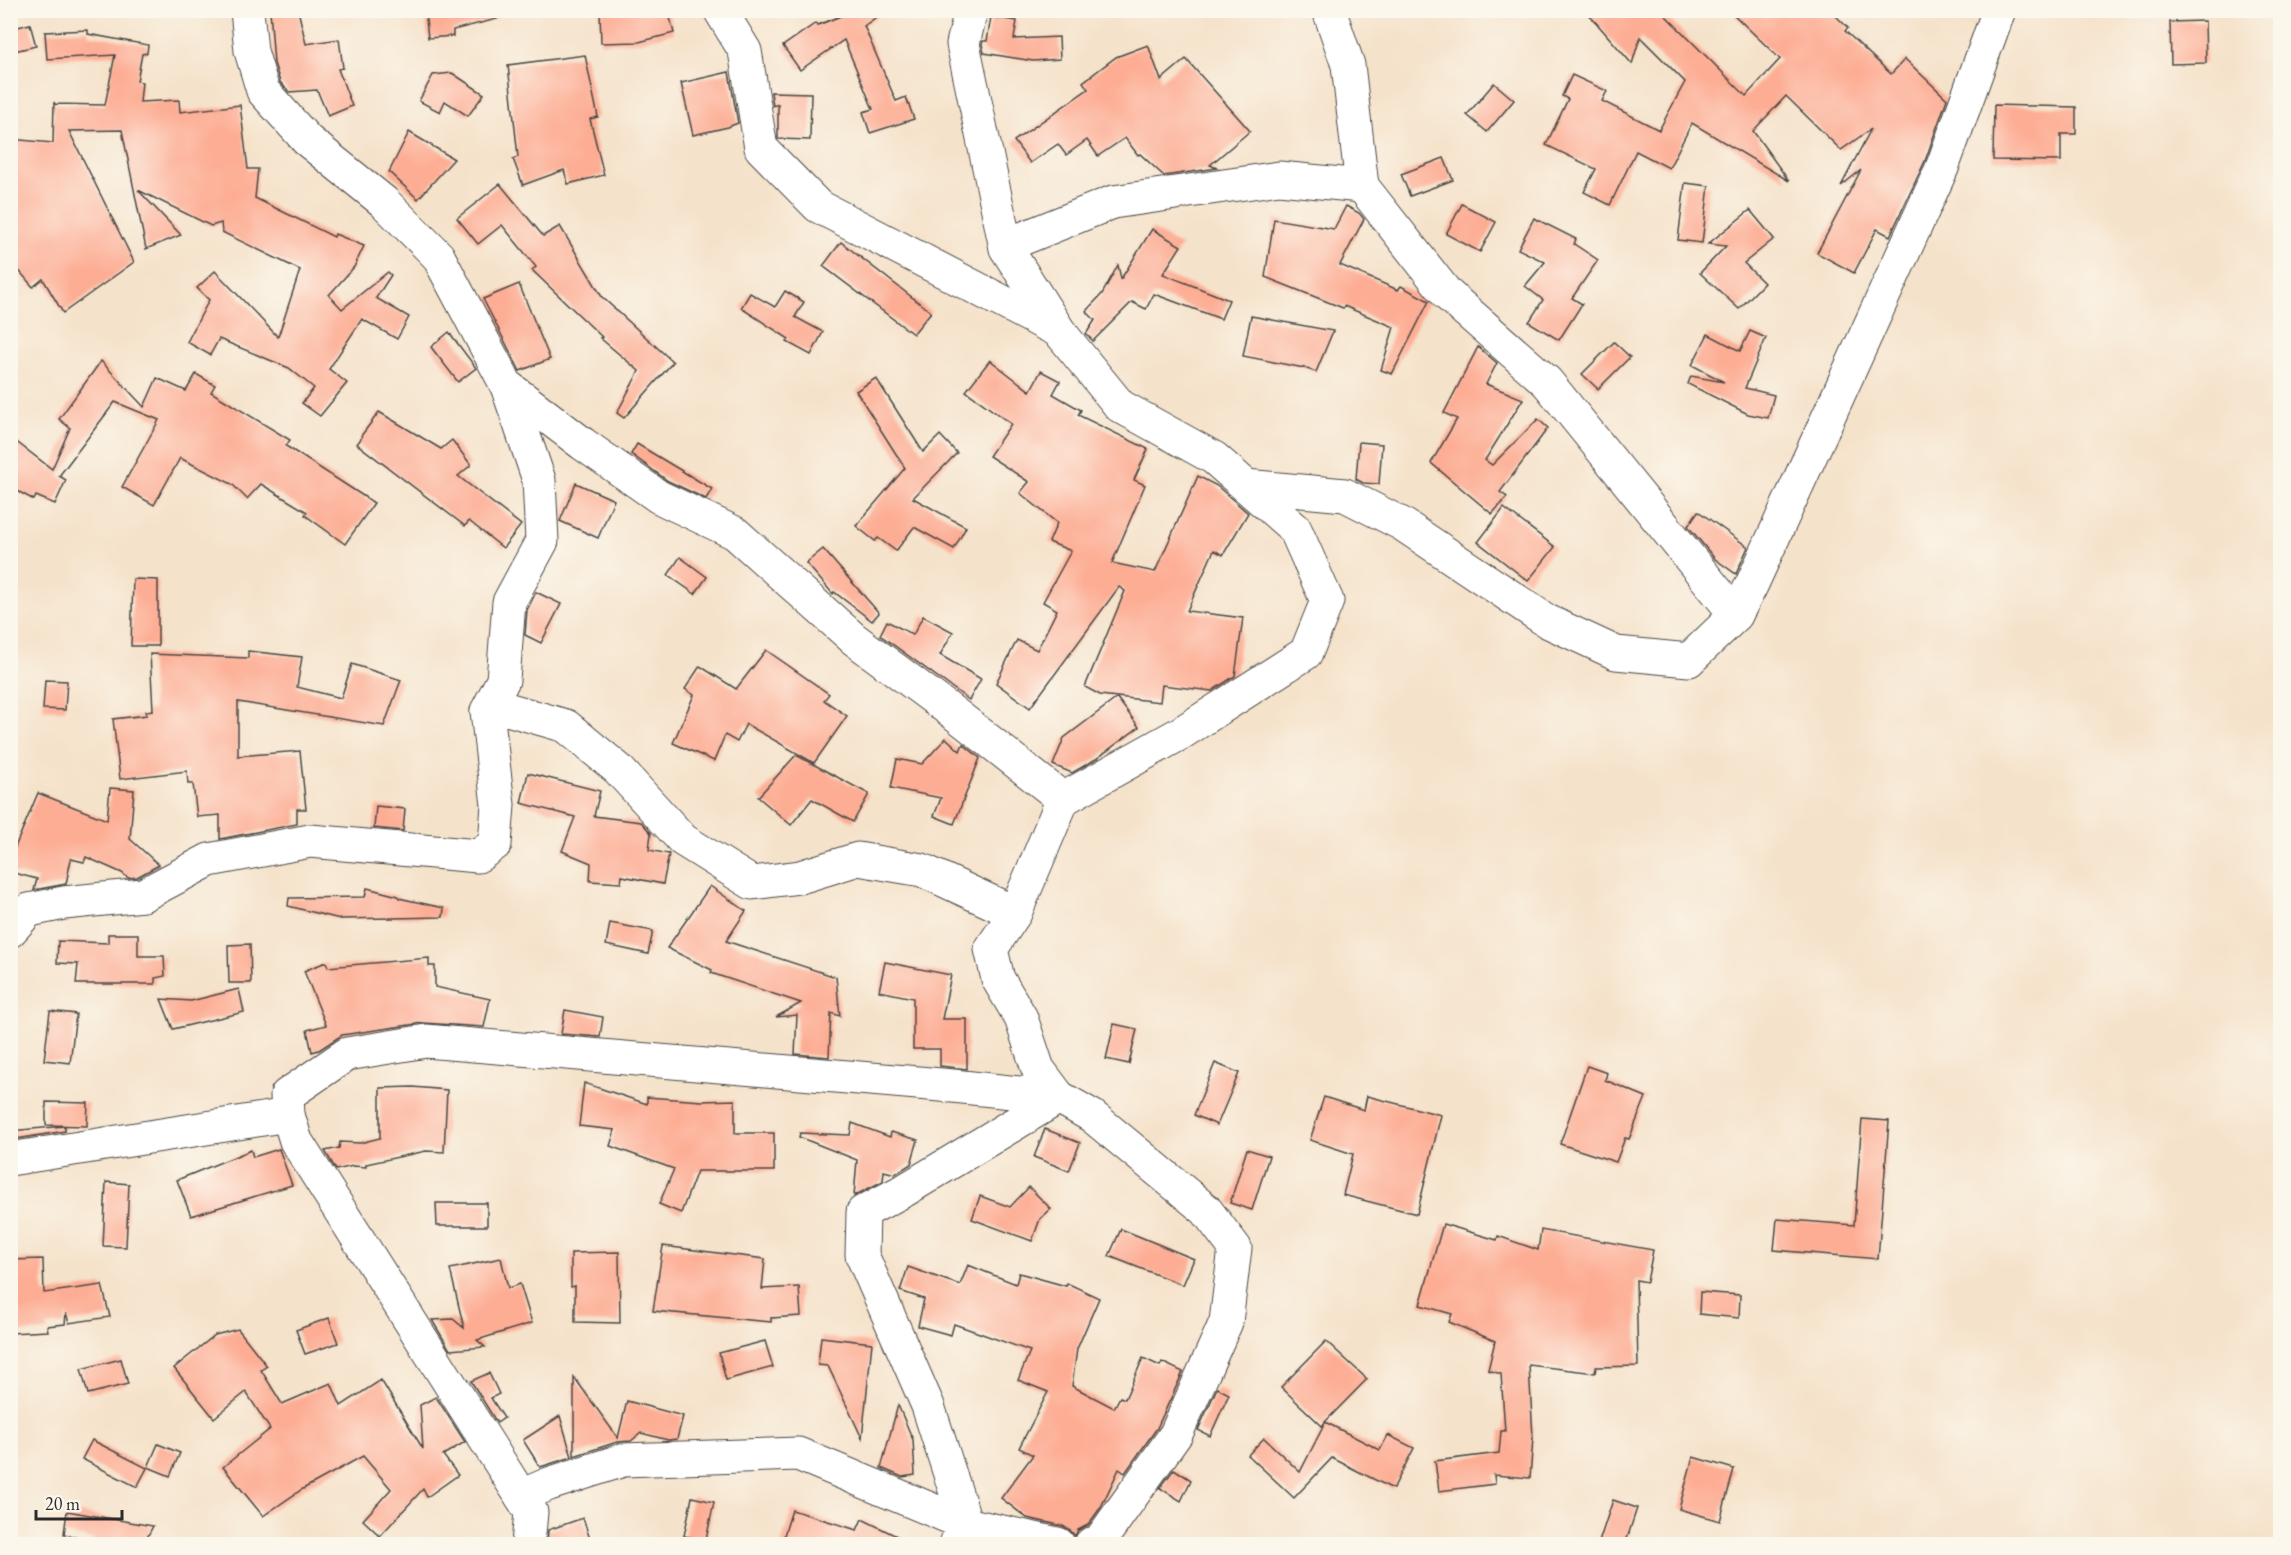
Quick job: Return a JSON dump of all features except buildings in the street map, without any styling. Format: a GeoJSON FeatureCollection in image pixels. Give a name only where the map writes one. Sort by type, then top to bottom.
{"type":"FeatureCollection","features":[{"type":"Feature","properties":{"kind":"street"},"geometry":{"type":"LineString","coordinates":[[10,931],[29,910],[64,903],[143,895],[209,860],[310,841],[478,856],[495,844],[498,805],[487,711],[503,680],[509,602],[542,541],[539,480],[507,386],[438,256],[384,202],[307,140],[263,91],[251,51],[247,10]]}},
{"type":"Feature","properties":{"kind":"street"},"geometry":{"type":"LineString","coordinates":[[720,10],[745,51],[761,148],[818,206],[1059,332]]}},
{"type":"Feature","properties":{"kind":"street"},"geometry":{"type":"LineString","coordinates":[[971,10],[963,44],[1006,248],[1059,332],[1120,406],[1214,458],[1295,529],[1327,601],[1306,653],[1181,733],[1063,799],[1015,914],[992,949],[998,980],[1021,1018],[1038,1069],[1059,1097],[1092,1116],[1206,1210],[1235,1248],[1226,1322],[1176,1434],[1099,1542],[1091,1545]]}},
{"type":"Feature","properties":{"kind":"street"},"geometry":{"type":"LineString","coordinates":[[1329,10],[1348,65],[1362,186],[1447,294],[1547,382],[1736,615]]}},
{"type":"Feature","properties":{"kind":"street"},"geometry":{"type":"LineString","coordinates":[[1246,486],[1345,495],[1402,524],[1547,621],[1616,653],[1689,660],[1736,615],[1942,168],[1999,10]]}},
{"type":"Feature","properties":{"kind":"street"},"geometry":{"type":"LineString","coordinates":[[1006,248],[1019,240],[1113,202],[1279,178],[1362,186]]}},
{"type":"Feature","properties":{"kind":"street"},"geometry":{"type":"LineString","coordinates":[[507,386],[583,444],[659,496],[735,533],[854,639],[955,714],[1063,799]]}},
{"type":"Feature","properties":{"kind":"street"},"geometry":{"type":"LineString","coordinates":[[487,711],[507,709],[566,726],[618,769],[683,840],[752,883],[800,877],[858,859],[922,870],[1015,914]]}},
{"type":"Feature","properties":{"kind":"street"},"geometry":{"type":"LineString","coordinates":[[528,1545],[531,1512],[296,1142],[288,1115],[287,1095],[347,1054],[426,1041],[1059,1097]]}},
{"type":"Feature","properties":{"kind":"street"},"geometry":{"type":"LineString","coordinates":[[961,1534],[928,1406],[862,1255],[863,1212],[905,1190],[1059,1097]]}},
{"type":"Feature","properties":{"kind":"street"},"geometry":{"type":"LineString","coordinates":[[10,1159],[288,1115]]}},
{"type":"Feature","properties":{"kind":"street"},"geometry":{"type":"LineString","coordinates":[[521,1496],[549,1484],[623,1460],[798,1454],[961,1534],[1058,1545]]}}]}
